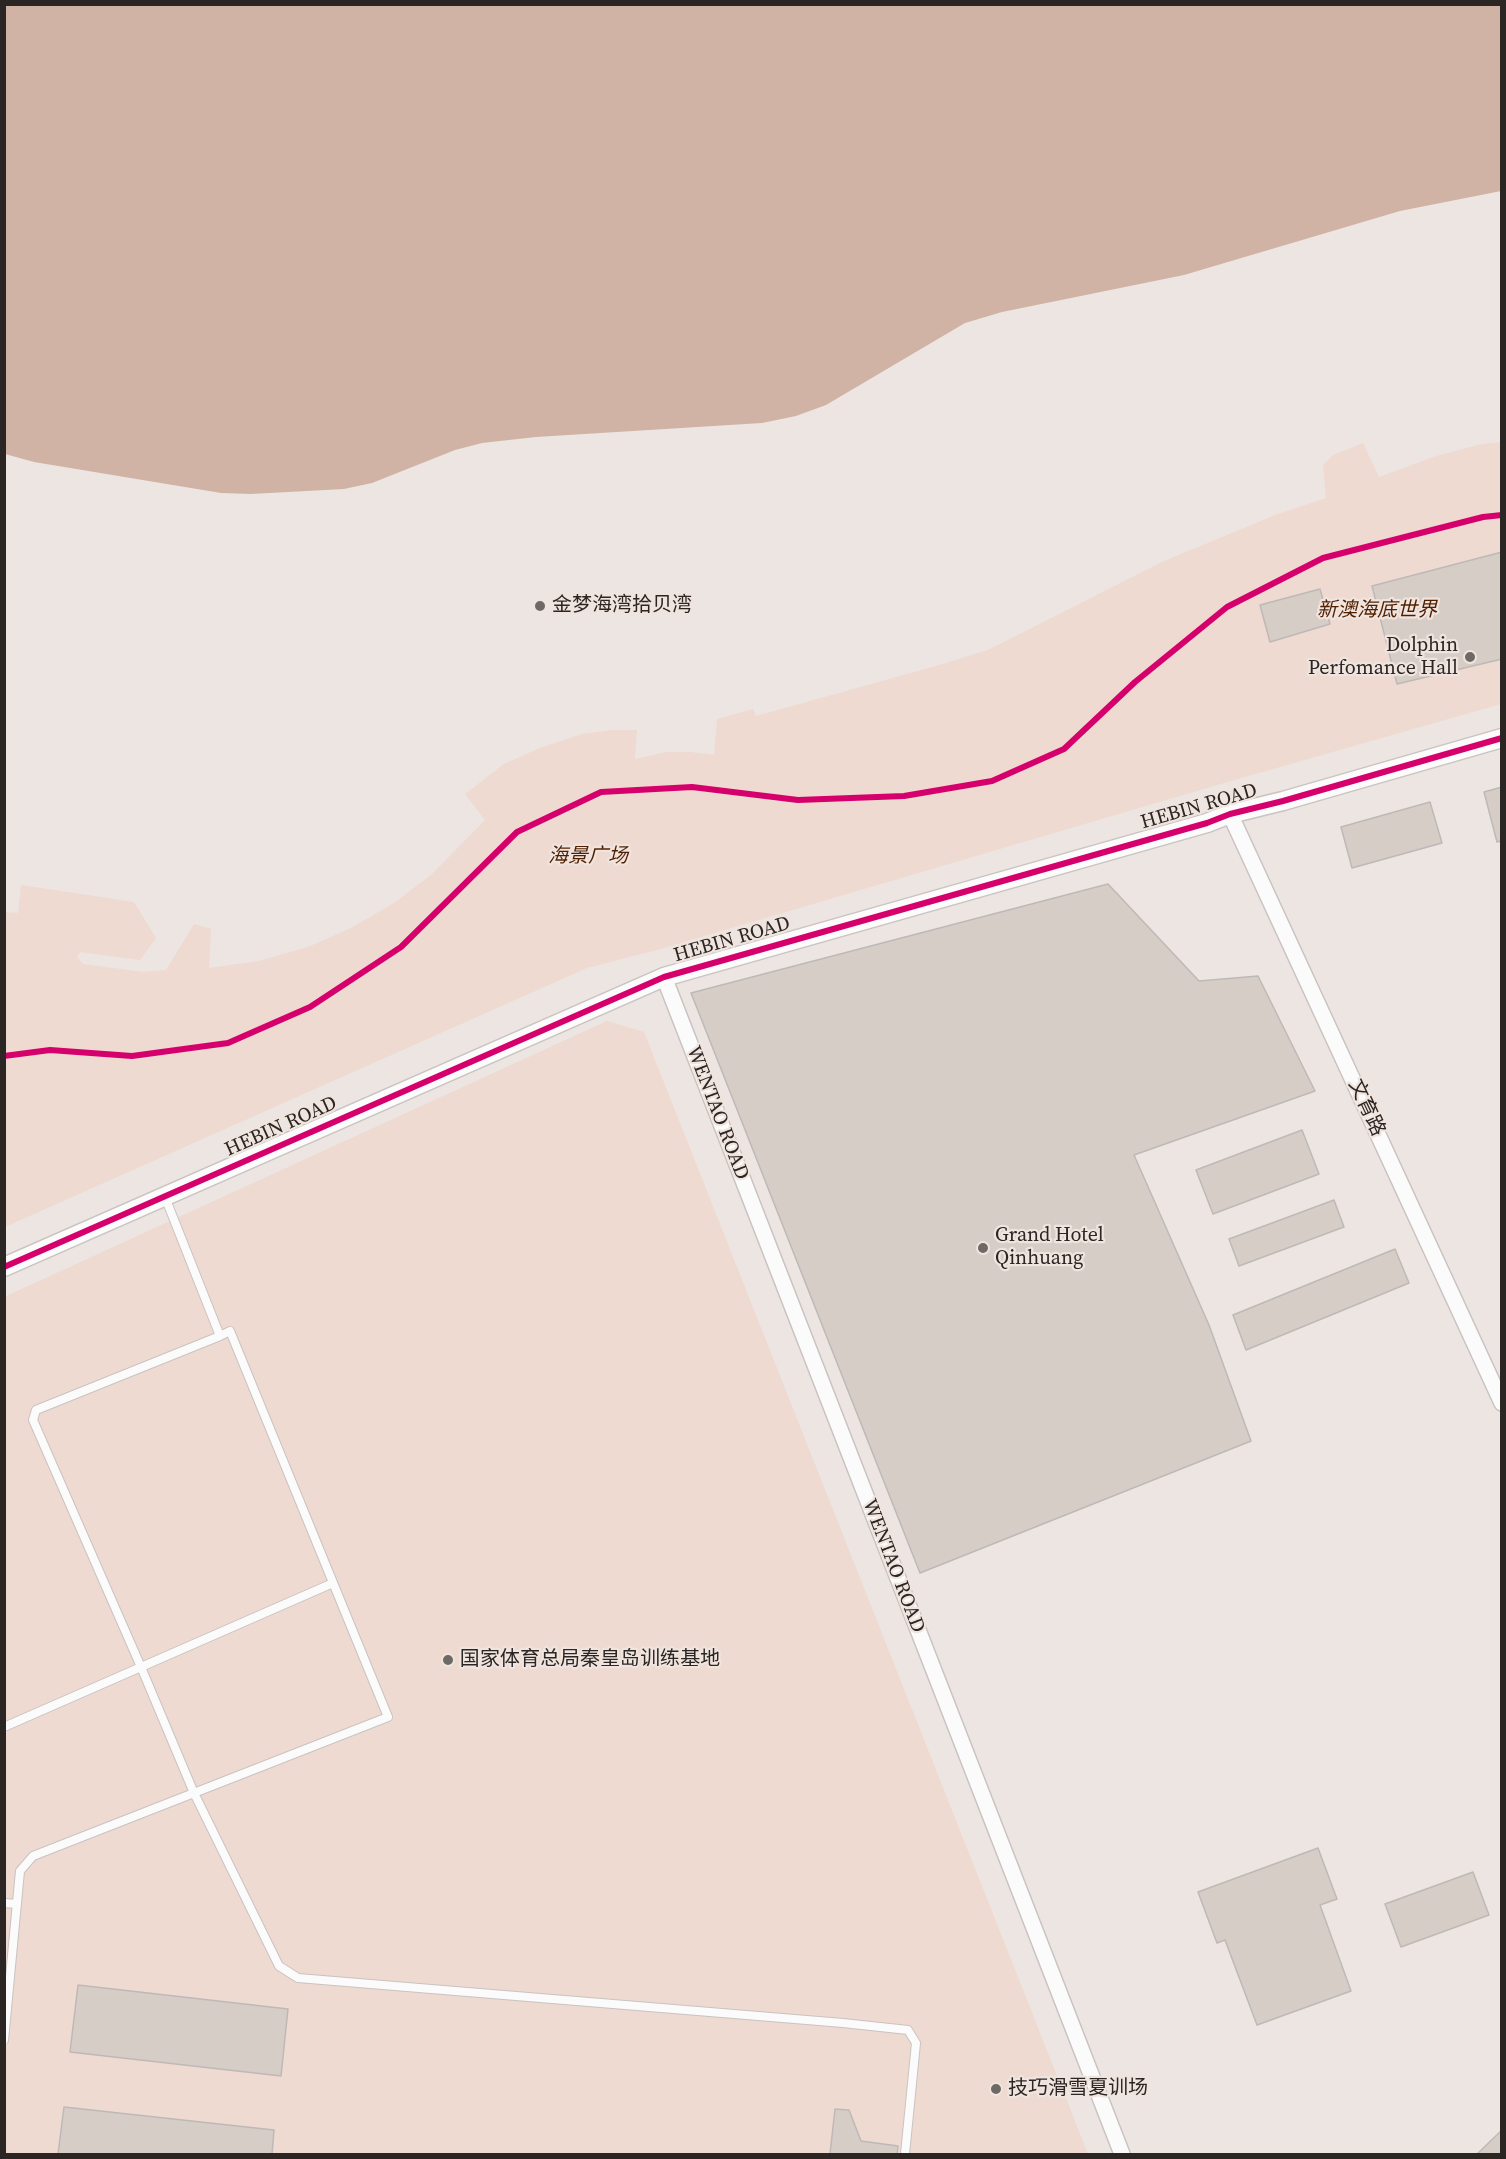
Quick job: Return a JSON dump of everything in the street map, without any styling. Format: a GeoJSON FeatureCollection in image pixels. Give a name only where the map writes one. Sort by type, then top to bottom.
{"type":"FeatureCollection","features":[{"type":"Feature","properties":{"kind":"street","name":"HEBIN ROAD"},"geometry":{"type":"LineString","coordinates":[[4,1267],[664,977],[1502,738]]}},
{"type":"Feature","properties":{"kind":"street","name":"文育路"},"geometry":{"type":"LineString","coordinates":[[1230,814],[1502,1403]]}},
{"type":"Feature","properties":{"kind":"street","name":"WENTAO ROAD"},"geometry":{"type":"LineString","coordinates":[[664,977],[1122,2154]]}},
{"type":"Feature","properties":{"kind":"lane"},"geometry":{"type":"LineString","coordinates":[[165,1196],[220,1336]]}},
{"type":"Feature","properties":{"kind":"lane"},"geometry":{"type":"LineString","coordinates":[[4,2040],[9,1944],[17,1904],[20,1871],[33,1856],[194,1793],[388,1717],[230,1331],[36,1410],[33,1420],[194,1793],[279,1966],[298,1978],[908,2030],[916,2043],[905,2154]]}},
{"type":"Feature","properties":{"kind":"lane"},"geometry":{"type":"LineString","coordinates":[[4,1727],[333,1583]]}},
{"type":"Feature","properties":{"kind":"lane"},"geometry":{"type":"LineString","coordinates":[[4,1903],[17,1904]]}},
{"type":"Feature","properties":{"kind":"green space","name":"海景广场"},"geometry":{"type":"Polygon","coordinates":[[[1501,442],[1501,704],[657,950],[587,968],[5,1227],[4,912],[18,913],[21,885],[134,902],[156,938],[140,960],[80,952],[77,957],[83,964],[143,972],[166,970],[194,924],[211,929],[209,968],[259,961],[308,947],[351,928],[394,903],[432,874],[485,820],[465,794],[504,764],[540,748],[582,734],[637,730],[635,759],[667,752],[714,755],[717,719],[753,709],[756,716],[988,650],[1164,561],[1278,514],[1326,498],[1323,465],[1333,455],[1363,443],[1379,477],[1436,456],[1482,444],[1501,442]]]}},
{"type":"Feature","properties":{"kind":"green space","name":"国家体育总局秦皇岛训练基地"},"geometry":{"type":"Polygon","coordinates":[[[607,1021],[644,1032],[1088,2154],[5,2154],[4,1297],[607,1021]]]}},
{"type":"Feature","properties":{"kind":"shaded area"},"geometry":{"type":"Polygon","coordinates":[[[4,5],[1501,5],[1501,191],[1400,211],[1184,275],[1002,312],[965,323],[826,405],[796,416],[762,423],[536,437],[482,443],[455,450],[372,483],[344,489],[251,494],[221,493],[34,462],[5,454],[4,5]]]}},
{"type":"Feature","properties":{"kind":"building"},"geometry":{"type":"Polygon","coordinates":[[[1502,552],[1502,659],[1397,684],[1372,586],[1502,552]]]}},
{"type":"Feature","properties":{"kind":"building"},"geometry":{"type":"Polygon","coordinates":[[[1320,589],[1330,624],[1270,642],[1260,605],[1320,589]]]}},
{"type":"Feature","properties":{"kind":"building"},"geometry":{"type":"Polygon","coordinates":[[[1502,787],[1502,841],[1497,842],[1484,792],[1502,787]]]}},
{"type":"Feature","properties":{"kind":"building"},"geometry":{"type":"Polygon","coordinates":[[[1430,802],[1442,843],[1352,868],[1341,827],[1430,802]]]}},
{"type":"Feature","properties":{"kind":"building","name":"Grand Hotel Qinhuang"},"geometry":{"type":"Polygon","coordinates":[[[1108,884],[1199,981],[1258,976],[1315,1091],[1134,1155],[1209,1325],[1251,1441],[920,1573],[691,993],[1108,884]]]}},
{"type":"Feature","properties":{"kind":"building"},"geometry":{"type":"Polygon","coordinates":[[[1302,1130],[1319,1174],[1213,1214],[1196,1170],[1302,1130]]]}},
{"type":"Feature","properties":{"kind":"building"},"geometry":{"type":"Polygon","coordinates":[[[1334,1200],[1344,1227],[1239,1266],[1229,1239],[1334,1200]]]}},
{"type":"Feature","properties":{"kind":"building"},"geometry":{"type":"Polygon","coordinates":[[[1395,1249],[1409,1283],[1246,1350],[1233,1315],[1395,1249]]]}},
{"type":"Feature","properties":{"kind":"building"},"geometry":{"type":"Polygon","coordinates":[[[1318,1848],[1337,1899],[1320,1905],[1351,1991],[1257,2025],[1225,1940],[1217,1943],[1198,1892],[1318,1848]]]}},
{"type":"Feature","properties":{"kind":"building"},"geometry":{"type":"Polygon","coordinates":[[[1473,1872],[1489,1915],[1401,1947],[1385,1904],[1473,1872]]]}},
{"type":"Feature","properties":{"kind":"building"},"geometry":{"type":"Polygon","coordinates":[[[78,1985],[288,2009],[281,2076],[70,2052],[78,1985]]]}},
{"type":"Feature","properties":{"kind":"building"},"geometry":{"type":"Polygon","coordinates":[[[64,2107],[274,2130],[272,2154],[58,2154],[64,2107]]]}},
{"type":"Feature","properties":{"kind":"building"},"geometry":{"type":"Polygon","coordinates":[[[835,2109],[849,2110],[861,2141],[898,2146],[897,2154],[830,2154],[835,2109]]]}},
{"type":"Feature","properties":{"kind":"building"},"geometry":{"type":"Polygon","coordinates":[[[1502,2130],[1502,2154],[1477,2154],[1502,2130]]]}},
{"type":"Feature","properties":{"kind":"cycle path"},"geometry":{"type":"LineString","coordinates":[[4,1056],[50,1050],[132,1056],[228,1043],[310,1007],[401,947],[517,832],[601,792],[692,787],[798,800],[904,796],[992,781],[1064,749],[1135,682],[1227,607],[1323,558],[1483,517],[1502,515]]}},
{"type":"Feature","properties":{"kind":"cycle path"},"geometry":{"type":"LineString","coordinates":[[4,1267],[664,977],[1502,738]]}},
{"type":"Feature","properties":{"kind":"place","name":"金梦海湾拾贝湾"},"geometry":{"type":"Point","coordinates":[540,606]}},
{"type":"Feature","properties":{"kind":"place","name":"Dolphin Perfomance Hall"},"geometry":{"type":"Point","coordinates":[1470,657]}},
{"type":"Feature","properties":{"kind":"place","name":"Grand Hotel Qinhuang"},"geometry":{"type":"Point","coordinates":[983,1248]}},
{"type":"Feature","properties":{"kind":"place","name":"国家体育总局秦皇岛训练基地"},"geometry":{"type":"Point","coordinates":[448,1660]}},
{"type":"Feature","properties":{"kind":"place","name":"技巧滑雪夏训场"},"geometry":{"type":"Point","coordinates":[996,2089]}},
{"type":"Feature","properties":{"kind":"park label","name":"新澳海底世界"},"geometry":{"type":"Point","coordinates":[1377,611]}}]}
